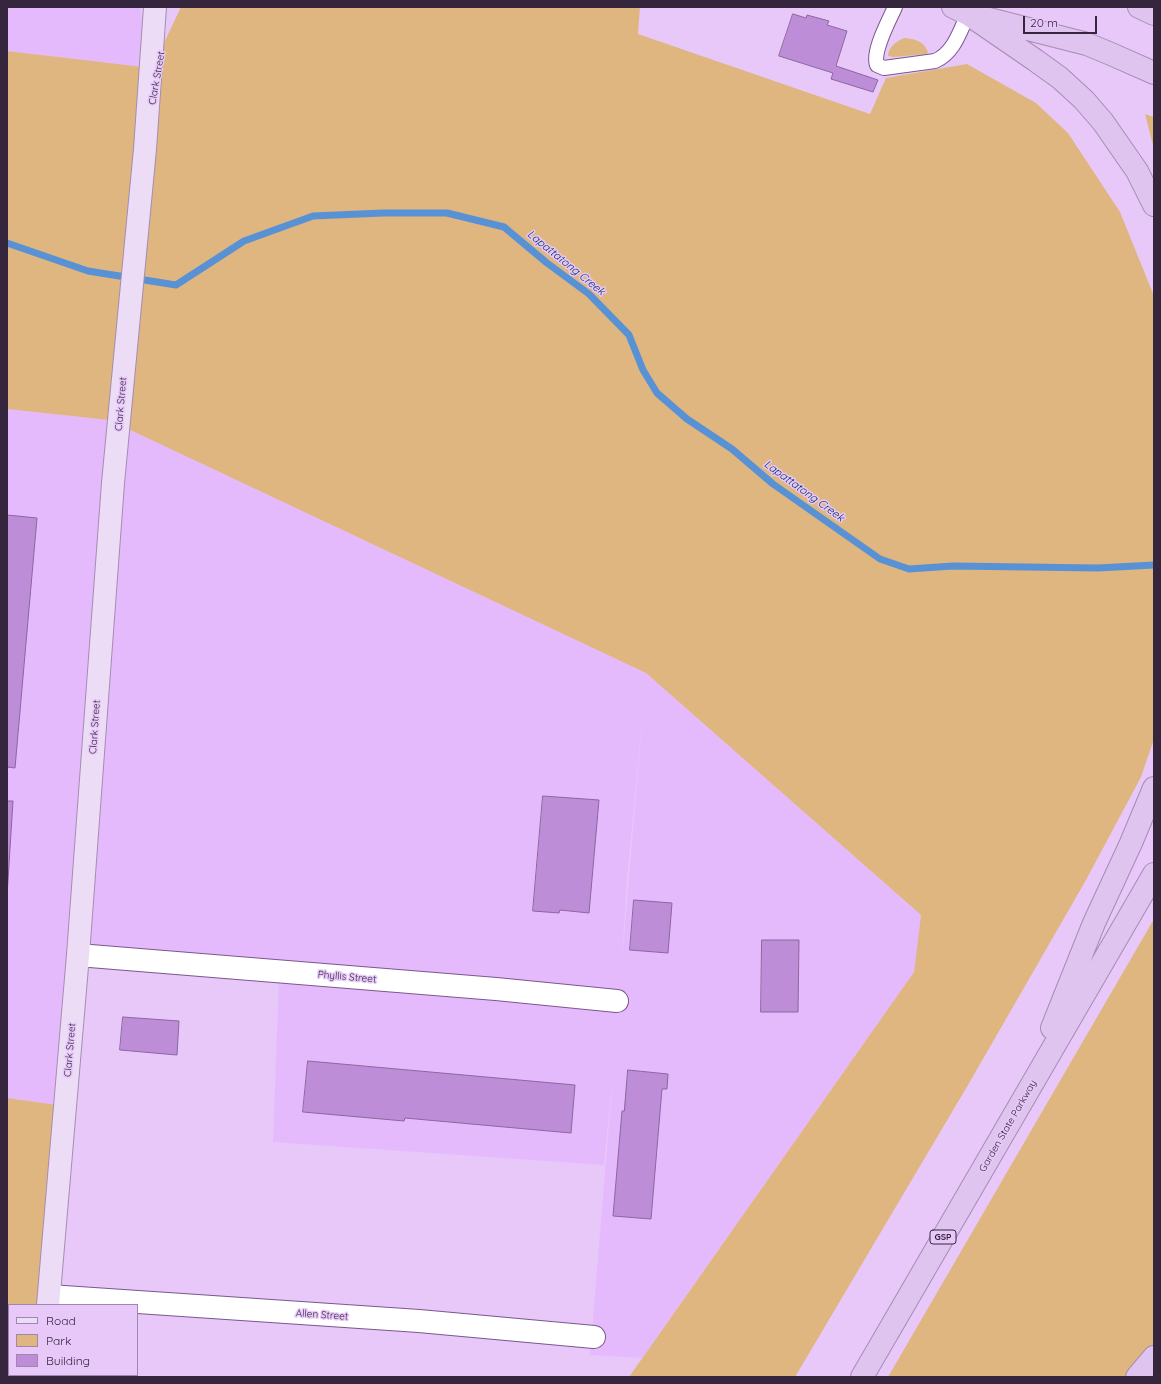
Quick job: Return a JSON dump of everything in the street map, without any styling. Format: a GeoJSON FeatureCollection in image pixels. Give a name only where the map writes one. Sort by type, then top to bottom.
{"type":"FeatureCollection","features":[{"type":"Feature","properties":{"kind":"highway"},"geometry":{"type":"LineString","coordinates":[[1139,7],[1154,14]]}},
{"type":"Feature","properties":{"kind":"highway"},"geometry":{"type":"LineString","coordinates":[[961,10],[1086,44],[1154,73]]}},
{"type":"Feature","properties":{"kind":"highway"},"geometry":{"type":"LineString","coordinates":[[961,10],[1041,64],[1060,78],[1084,100],[1103,122],[1137,171],[1154,205]]}},
{"type":"Feature","properties":{"kind":"highway"},"geometry":{"type":"LineString","coordinates":[[1025,1096],[1094,923],[1132,843],[1154,788]]}},
{"type":"Feature","properties":{"kind":"highway","name":"Garden State Parkway"},"geometry":{"type":"LineString","coordinates":[[862,1377],[1154,874]]}},
{"type":"Feature","properties":{"kind":"highway"},"geometry":{"type":"LineString","coordinates":[[1137,1377],[1154,1357]]}},
{"type":"Feature","properties":{"kind":"main road","name":"Clark Street"},"geometry":{"type":"LineString","coordinates":[[49,1301],[78,955],[113,483],[145,149],[155,7]]}},
{"type":"Feature","properties":{"kind":"main road","name":"Clark Street"},"geometry":{"type":"LineString","coordinates":[[145,149],[170,7]]}},
{"type":"Feature","properties":{"kind":"street","name":"Phyllis Street"},"geometry":{"type":"LineString","coordinates":[[78,955],[488,988],[616,1001]]}},
{"type":"Feature","properties":{"kind":"street","name":"Allen Street"},"geometry":{"type":"LineString","coordinates":[[49,1301],[103,1304]]}},
{"type":"Feature","properties":{"kind":"street","name":"Allen Street"},"geometry":{"type":"LineString","coordinates":[[138,1306],[411,1321],[594,1337]]}},
{"type":"Feature","properties":{"kind":"lane"},"geometry":{"type":"LineString","coordinates":[[895,7],[883,34],[876,58],[878,65],[884,68],[935,61],[943,57],[950,51],[961,10]]}},
{"type":"Feature","properties":{"kind":"shaded area"},"geometry":{"type":"Polygon","coordinates":[[[7,7],[140,7],[152,68],[7,51],[7,7]]]}},
{"type":"Feature","properties":{"kind":"shaded area"},"geometry":{"type":"Polygon","coordinates":[[[7,409],[109,420],[646,673],[921,915],[914,972],[642,1358],[590,1355],[613,1075],[604,1165],[273,1142],[279,976],[80,954],[65,1106],[7,1098],[7,409]],[[642,722],[627,879],[622,959],[642,722]]]}},
{"type":"Feature","properties":{"kind":"green space"},"geometry":{"type":"Polygon","coordinates":[[[181,7],[640,7],[638,34],[870,114],[886,78],[967,64],[1036,103],[1068,133],[1120,212],[1154,296],[1154,739],[1141,777],[1086,880],[968,1085],[795,1377],[629,1377],[914,972],[921,915],[646,673],[109,420],[7,409],[7,51],[152,68],[181,7]]]}},
{"type":"Feature","properties":{"kind":"green space"},"geometry":{"type":"Polygon","coordinates":[[[904,38],[919,41],[925,46],[928,53],[894,57],[888,56],[891,47],[904,38]]]}},
{"type":"Feature","properties":{"kind":"green space"},"geometry":{"type":"Polygon","coordinates":[[[1145,114],[1154,117],[1154,149],[1145,114]]]}},
{"type":"Feature","properties":{"kind":"green space"},"geometry":{"type":"Polygon","coordinates":[[[1154,919],[1154,1377],[888,1377],[1154,919]]]}},
{"type":"Feature","properties":{"kind":"green space"},"geometry":{"type":"Polygon","coordinates":[[[7,1098],[65,1106],[42,1304],[8,1304],[7,1307],[7,1098]]]}},
{"type":"Feature","properties":{"kind":"building"},"geometry":{"type":"Polygon","coordinates":[[[793,14],[806,18],[807,15],[829,21],[827,25],[847,31],[836,66],[878,80],[873,92],[831,79],[833,73],[779,56],[793,14]]]}},
{"type":"Feature","properties":{"kind":"building"},"geometry":{"type":"Polygon","coordinates":[[[7,515],[37,518],[15,768],[7,767],[7,515]]]}},
{"type":"Feature","properties":{"kind":"building"},"geometry":{"type":"Polygon","coordinates":[[[543,796],[599,800],[589,913],[560,910],[559,913],[533,911],[543,796]]]}},
{"type":"Feature","properties":{"kind":"building"},"geometry":{"type":"Polygon","coordinates":[[[7,801],[13,801],[7,896],[7,801]]]}},
{"type":"Feature","properties":{"kind":"building"},"geometry":{"type":"Polygon","coordinates":[[[634,900],[672,903],[668,953],[630,950],[634,900]]]}},
{"type":"Feature","properties":{"kind":"building"},"geometry":{"type":"Polygon","coordinates":[[[762,940],[799,940],[798,1012],[761,1012],[762,940]]]}},
{"type":"Feature","properties":{"kind":"building"},"geometry":{"type":"Polygon","coordinates":[[[123,1017],[179,1021],[177,1055],[120,1050],[123,1017]]]}},
{"type":"Feature","properties":{"kind":"building"},"geometry":{"type":"Polygon","coordinates":[[[308,1061],[575,1085],[571,1133],[405,1118],[404,1121],[303,1112],[308,1061]]]}},
{"type":"Feature","properties":{"kind":"building"},"geometry":{"type":"Polygon","coordinates":[[[628,1070],[668,1074],[667,1089],[662,1089],[651,1219],[613,1216],[622,1111],[624,1111],[628,1070]]]}},
{"type":"Feature","properties":{"kind":"building"},"geometry":{"type":"Polygon","coordinates":[[[95,1376],[121,1376],[121,1377],[95,1376]]]}},
{"type":"Feature","properties":{"kind":"waterway","name":"Lapattatong Creek"},"geometry":{"type":"LineString","coordinates":[[7,243],[88,271],[176,285],[244,241],[313,216],[383,213],[447,213],[504,227],[547,263],[589,294],[629,335],[643,370],[657,393],[687,419],[732,449],[773,484],[880,559],[909,569],[953,566],[1098,568],[1154,565]]}}]}
